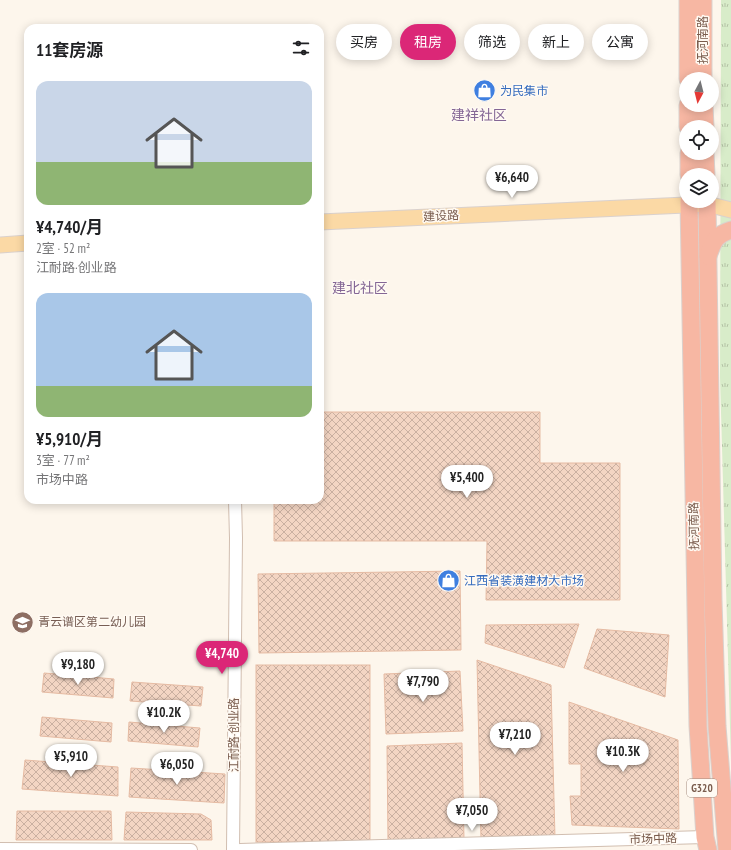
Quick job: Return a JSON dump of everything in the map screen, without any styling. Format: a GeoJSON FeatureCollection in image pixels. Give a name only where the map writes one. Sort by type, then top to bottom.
{"type":"FeatureCollection","features":[{"type":"Feature","properties":{"kind":"highway","name":"抚河南路"},"geometry":{"type":"LineString","coordinates":[[688,0],[688,72]]}},
{"type":"Feature","properties":{"kind":"highway","name":"抚河南路"},"geometry":{"type":"LineString","coordinates":[[703,72],[704,0]]}},
{"type":"Feature","properties":{"kind":"highway","name":"抚河南路"},"geometry":{"type":"LineString","coordinates":[[689,208],[698,726],[706,844]]}},
{"type":"Feature","properties":{"kind":"highway","name":"抚河南路"},"geometry":{"type":"LineString","coordinates":[[707,208],[713,592],[717,718],[727,850]]}},
{"type":"Feature","properties":{"kind":"highway"},"geometry":{"type":"LineString","coordinates":[[708,256],[713,241],[725,232],[731,230]]}},
{"type":"Feature","properties":{"kind":"main road","name":"建设路"},"geometry":{"type":"LineString","coordinates":[[324,222],[630,206],[679,206]]}},
{"type":"Feature","properties":{"kind":"main road"},"geometry":{"type":"LineString","coordinates":[[711,208],[731,219]]}},
{"type":"Feature","properties":{"kind":"main road"},"geometry":{"type":"LineString","coordinates":[[719,208],[731,210]]}},
{"type":"Feature","properties":{"kind":"main road"},"geometry":{"type":"LineString","coordinates":[[0,245],[24,243]]}},
{"type":"Feature","properties":{"kind":"street","name":"江耐路·创业路"},"geometry":{"type":"LineString","coordinates":[[233,850],[235,504]]}},
{"type":"Feature","properties":{"kind":"street","name":"市场中路"},"geometry":{"type":"LineString","coordinates":[[240,850],[706,844]]}},
{"type":"Feature","properties":{"kind":"street"},"geometry":{"type":"LineString","coordinates":[[0,849],[191,850]]}},
{"type":"Feature","properties":{"kind":"green space"},"geometry":{"type":"Polygon","coordinates":[[[721,0],[731,0],[731,762],[720,377],[721,0]]]}},
{"type":"Feature","properties":{"kind":"building"},"geometry":{"type":"Polygon","coordinates":[[[324,412],[540,412],[540,463],[620,463],[620,600],[486,600],[487,541],[274,541],[274,504],[324,504],[324,412]]]}},
{"type":"Feature","properties":{"kind":"building"},"geometry":{"type":"Polygon","coordinates":[[[460,571],[461,650],[259,653],[258,574],[460,571]]]}},
{"type":"Feature","properties":{"kind":"building"},"geometry":{"type":"Polygon","coordinates":[[[579,624],[564,668],[485,643],[486,625],[579,624]]]}},
{"type":"Feature","properties":{"kind":"building"},"geometry":{"type":"Polygon","coordinates":[[[597,629],[669,635],[665,697],[584,668],[597,629]]]}},
{"type":"Feature","properties":{"kind":"building"},"geometry":{"type":"Polygon","coordinates":[[[477,660],[551,685],[555,838],[481,840],[477,660]]]}},
{"type":"Feature","properties":{"kind":"building"},"geometry":{"type":"Polygon","coordinates":[[[256,665],[370,665],[370,842],[256,842],[256,665]]]}},
{"type":"Feature","properties":{"kind":"building"},"geometry":{"type":"Polygon","coordinates":[[[460,671],[463,731],[386,734],[384,674],[460,671]]]}},
{"type":"Feature","properties":{"kind":"building"},"geometry":{"type":"Polygon","coordinates":[[[44,673],[114,679],[113,698],[42,692],[44,673]]]}},
{"type":"Feature","properties":{"kind":"building"},"geometry":{"type":"Polygon","coordinates":[[[132,682],[203,687],[201,706],[130,701],[132,682]]]}},
{"type":"Feature","properties":{"kind":"building"},"geometry":{"type":"Polygon","coordinates":[[[569,702],[678,740],[679,829],[572,825],[570,796],[581,796],[581,764],[569,764],[569,702]]]}},
{"type":"Feature","properties":{"kind":"building"},"geometry":{"type":"Polygon","coordinates":[[[42,717],[112,723],[111,742],[40,736],[42,717]]]}},
{"type":"Feature","properties":{"kind":"building"},"geometry":{"type":"Polygon","coordinates":[[[129,722],[200,728],[198,747],[128,741],[129,722]]]}},
{"type":"Feature","properties":{"kind":"building"},"geometry":{"type":"Polygon","coordinates":[[[462,743],[464,839],[388,840],[387,746],[462,743]]]}},
{"type":"Feature","properties":{"kind":"building"},"geometry":{"type":"Polygon","coordinates":[[[25,760],[118,767],[118,796],[22,789],[25,760]]]}},
{"type":"Feature","properties":{"kind":"building"},"geometry":{"type":"Polygon","coordinates":[[[131,768],[225,774],[224,803],[129,797],[131,768]]]}},
{"type":"Feature","properties":{"kind":"building"},"geometry":{"type":"Polygon","coordinates":[[[17,811],[111,811],[112,840],[16,840],[17,811]]]}},
{"type":"Feature","properties":{"kind":"building"},"geometry":{"type":"Polygon","coordinates":[[[126,812],[201,814],[211,820],[212,840],[124,840],[126,812]]]}},
{"type":"Feature","properties":{"kind":"place","name":"为民集市"},"geometry":{"type":"Point","coordinates":[485,91]}},
{"type":"Feature","properties":{"kind":"place","name":"江西省装潢建材大市场"},"geometry":{"type":"Point","coordinates":[448,581]}},
{"type":"Feature","properties":{"kind":"place","name":"青云谱区第二幼儿园"},"geometry":{"type":"Point","coordinates":[23,622]}},
{"type":"Feature","properties":{"kind":"district","name":"建祥社区"},"geometry":{"type":"Point","coordinates":[479,115]}},
{"type":"Feature","properties":{"kind":"district","name":"建北社区"},"geometry":{"type":"Point","coordinates":[360,288]}}]}
